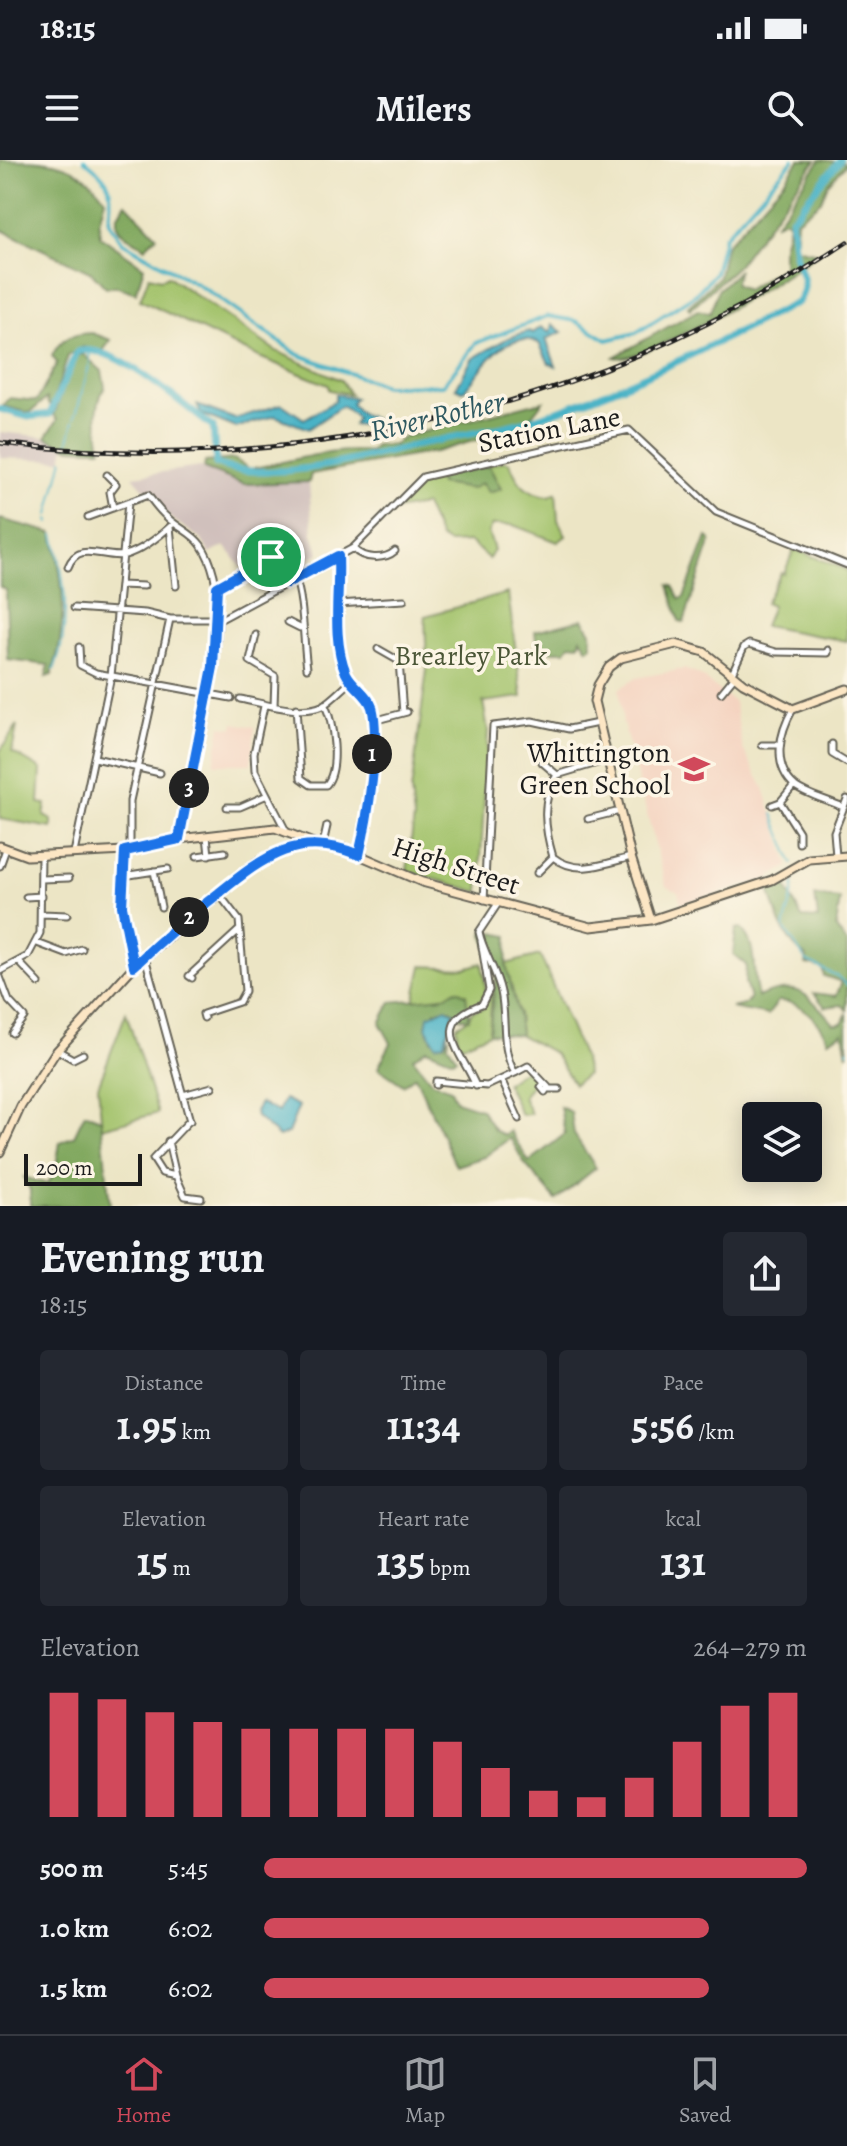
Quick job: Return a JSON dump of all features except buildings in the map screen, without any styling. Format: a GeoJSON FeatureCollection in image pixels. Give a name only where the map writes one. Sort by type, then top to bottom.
{"type":"FeatureCollection","features":[{"type":"Feature","properties":{"kind":"main road"},"geometry":{"type":"LineString","coordinates":[[651,920],[631,857],[594,701],[598,685],[609,667],[621,658],[662,646],[690,646],[793,709],[847,689]]}},
{"type":"Feature","properties":{"kind":"main road","name":"High Street"},"geometry":{"type":"LineString","coordinates":[[3,847],[41,856],[74,854],[128,850],[179,839],[264,828],[286,831],[359,855],[411,878],[497,905],[591,927],[651,920],[772,880],[809,859],[847,856]]}},
{"type":"Feature","properties":{"kind":"main road"},"geometry":{"type":"LineString","coordinates":[[0,1152],[21,1106],[57,1050],[134,966],[219,893],[275,853],[320,844]]}},
{"type":"Feature","properties":{"kind":"street","name":"Station Lane"},"geometry":{"type":"LineString","coordinates":[[217,619],[353,548],[423,477],[629,430],[716,512],[847,565]]}},
{"type":"Feature","properties":{"kind":"street"},"geometry":{"type":"LineString","coordinates":[[107,475],[116,484],[110,492],[113,508]]}},
{"type":"Feature","properties":{"kind":"street"},"geometry":{"type":"LineString","coordinates":[[88,517],[148,495],[172,525],[203,547],[217,587],[217,619],[207,695],[179,839]]}},
{"type":"Feature","properties":{"kind":"street"},"geometry":{"type":"LineString","coordinates":[[74,854],[111,676],[128,503]]}},
{"type":"Feature","properties":{"kind":"street"},"geometry":{"type":"LineString","coordinates":[[68,567],[72,557],[79,553],[124,555],[172,525]]}},
{"type":"Feature","properties":{"kind":"street"},"geometry":{"type":"LineString","coordinates":[[172,525],[176,586]]}},
{"type":"Feature","properties":{"kind":"street"},"geometry":{"type":"LineString","coordinates":[[353,548],[362,556],[370,557],[395,551]]}},
{"type":"Feature","properties":{"kind":"street"},"geometry":{"type":"LineString","coordinates":[[338,556],[337,604],[346,673],[370,704],[373,721],[370,809],[359,855]]}},
{"type":"Feature","properties":{"kind":"street"},"geometry":{"type":"LineString","coordinates":[[217,587],[271,557],[287,583]]}},
{"type":"Feature","properties":{"kind":"street"},"geometry":{"type":"LineString","coordinates":[[295,578],[301,592],[301,628],[307,668]]}},
{"type":"Feature","properties":{"kind":"street"},"geometry":{"type":"LineString","coordinates":[[120,585],[144,586]]}},
{"type":"Feature","properties":{"kind":"street"},"geometry":{"type":"LineString","coordinates":[[337,604],[404,600]]}},
{"type":"Feature","properties":{"kind":"street"},"geometry":{"type":"LineString","coordinates":[[74,608],[170,619],[217,619]]}},
{"type":"Feature","properties":{"kind":"street"},"geometry":{"type":"LineString","coordinates":[[134,966],[122,906],[129,814],[170,619]]}},
{"type":"Feature","properties":{"kind":"street"},"geometry":{"type":"LineString","coordinates":[[288,622],[301,628]]}},
{"type":"Feature","properties":{"kind":"street"},"geometry":{"type":"LineString","coordinates":[[256,635],[250,661],[275,676],[274,706]]}},
{"type":"Feature","properties":{"kind":"street"},"geometry":{"type":"LineString","coordinates":[[721,693],[744,647],[749,644],[801,654],[828,653],[828,650]]}},
{"type":"Feature","properties":{"kind":"street"},"geometry":{"type":"LineString","coordinates":[[79,647],[80,665],[111,676],[231,698]]}},
{"type":"Feature","properties":{"kind":"street"},"geometry":{"type":"LineString","coordinates":[[373,721],[405,713],[399,661],[378,649]]}},
{"type":"Feature","properties":{"kind":"street"},"geometry":{"type":"LineString","coordinates":[[240,699],[264,706],[296,708],[324,704],[352,680]]}},
{"type":"Feature","properties":{"kind":"street"},"geometry":{"type":"LineString","coordinates":[[296,708],[301,778],[311,785],[326,785],[333,771],[331,717],[324,704]]}},
{"type":"Feature","properties":{"kind":"street"},"geometry":{"type":"LineString","coordinates":[[264,706],[254,760],[257,779],[286,831]]}},
{"type":"Feature","properties":{"kind":"street"},"geometry":{"type":"LineString","coordinates":[[793,709],[778,745],[785,772],[794,785],[843,807]]}},
{"type":"Feature","properties":{"kind":"street"},"geometry":{"type":"LineString","coordinates":[[484,901],[490,731],[493,726],[532,721],[569,729],[598,723]]}},
{"type":"Feature","properties":{"kind":"street"},"geometry":{"type":"LineString","coordinates":[[832,744],[832,754],[847,763]]}},
{"type":"Feature","properties":{"kind":"street"},"geometry":{"type":"LineString","coordinates":[[762,745],[778,745]]}},
{"type":"Feature","properties":{"kind":"street"},"geometry":{"type":"LineString","coordinates":[[95,758],[160,773]]}},
{"type":"Feature","properties":{"kind":"street"},"geometry":{"type":"LineString","coordinates":[[607,760],[557,775],[546,800],[548,838],[553,857],[561,864],[585,868],[631,857]]}},
{"type":"Feature","properties":{"kind":"street"},"geometry":{"type":"LineString","coordinates":[[542,762],[557,775]]}},
{"type":"Feature","properties":{"kind":"street"},"geometry":{"type":"LineString","coordinates":[[772,805],[780,802],[794,785]]}},
{"type":"Feature","properties":{"kind":"street"},"geometry":{"type":"LineString","coordinates":[[227,807],[240,807],[265,796]]}},
{"type":"Feature","properties":{"kind":"street"},"geometry":{"type":"LineString","coordinates":[[836,856],[834,832],[847,799]]}},
{"type":"Feature","properties":{"kind":"street"},"geometry":{"type":"LineString","coordinates":[[780,802],[799,832],[799,843]]}},
{"type":"Feature","properties":{"kind":"street"},"geometry":{"type":"LineString","coordinates":[[588,819],[620,811]]}},
{"type":"Feature","properties":{"kind":"street"},"geometry":{"type":"LineString","coordinates":[[320,844],[327,826]]}},
{"type":"Feature","properties":{"kind":"street"},"geometry":{"type":"LineString","coordinates":[[207,835],[209,855]]}},
{"type":"Feature","properties":{"kind":"street"},"geometry":{"type":"LineString","coordinates":[[0,866],[3,847]]}},
{"type":"Feature","properties":{"kind":"street"},"geometry":{"type":"LineString","coordinates":[[197,856],[225,852]]}},
{"type":"Feature","properties":{"kind":"street"},"geometry":{"type":"LineString","coordinates":[[12,1033],[24,1017],[9,1001],[1,970],[20,963],[37,943],[42,914],[41,856]]}},
{"type":"Feature","properties":{"kind":"street"},"geometry":{"type":"LineString","coordinates":[[537,873],[553,857]]}},
{"type":"Feature","properties":{"kind":"street"},"geometry":{"type":"LineString","coordinates":[[123,876],[168,869]]}},
{"type":"Feature","properties":{"kind":"street"},"geometry":{"type":"LineString","coordinates":[[154,871],[161,907]]}},
{"type":"Feature","properties":{"kind":"street"},"geometry":{"type":"LineString","coordinates":[[42,879],[69,878]]}},
{"type":"Feature","properties":{"kind":"street"},"geometry":{"type":"LineString","coordinates":[[204,1018],[203,1014],[244,998],[239,920],[219,893]]}},
{"type":"Feature","properties":{"kind":"street"},"geometry":{"type":"LineString","coordinates":[[26,897],[42,896]]}},
{"type":"Feature","properties":{"kind":"street"},"geometry":{"type":"LineString","coordinates":[[476,1086],[451,1043],[451,1034],[457,1021],[472,1007],[482,1004],[489,990],[481,940],[483,924],[497,905]]}},
{"type":"Feature","properties":{"kind":"street"},"geometry":{"type":"LineString","coordinates":[[42,914],[67,915]]}},
{"type":"Feature","properties":{"kind":"street"},"geometry":{"type":"LineString","coordinates":[[192,978],[189,976],[239,930]]}},
{"type":"Feature","properties":{"kind":"street"},"geometry":{"type":"LineString","coordinates":[[481,940],[496,970],[506,1020],[507,1060],[515,1073]]}},
{"type":"Feature","properties":{"kind":"street"},"geometry":{"type":"LineString","coordinates":[[37,943],[70,958],[82,949]]}},
{"type":"Feature","properties":{"kind":"street"},"geometry":{"type":"LineString","coordinates":[[145,956],[190,1121],[153,1159],[162,1173],[176,1176]]}},
{"type":"Feature","properties":{"kind":"street"},"geometry":{"type":"LineString","coordinates":[[20,963],[39,983]]}},
{"type":"Feature","properties":{"kind":"street"},"geometry":{"type":"LineString","coordinates":[[57,1050],[73,1059],[83,1054]]}},
{"type":"Feature","properties":{"kind":"street"},"geometry":{"type":"LineString","coordinates":[[436,1085],[436,1081],[476,1086],[502,1081],[528,1066],[546,1086],[559,1089]]}},
{"type":"Feature","properties":{"kind":"street"},"geometry":{"type":"LineString","coordinates":[[502,1081],[519,1119]]}},
{"type":"Feature","properties":{"kind":"street"},"geometry":{"type":"LineString","coordinates":[[183,1095],[212,1087]]}},
{"type":"Feature","properties":{"kind":"street"},"geometry":{"type":"LineString","coordinates":[[168,1141],[176,1176],[185,1196],[201,1198]]}},
{"type":"Feature","properties":{"kind":"shaded area"},"geometry":{"type":"Polygon","coordinates":[[[0,432],[46,437],[65,447],[62,460],[0,458],[0,432]]]}},
{"type":"Feature","properties":{"kind":"shaded area"},"geometry":{"type":"Polygon","coordinates":[[[201,467],[244,484],[309,482],[313,534],[319,553],[308,559],[313,566],[289,579],[272,551],[243,569],[225,546],[210,554],[201,539],[169,517],[133,476],[201,467]]]}},
{"type":"Feature","properties":{"kind":"shaded area","name":"Whittington Green School"},"geometry":{"type":"Polygon","coordinates":[[[684,669],[699,675],[734,702],[743,749],[764,788],[789,866],[767,879],[681,904],[678,892],[666,886],[623,723],[619,689],[636,678],[684,669]]]}},
{"type":"Feature","properties":{"kind":"shaded area"},"geometry":{"type":"Polygon","coordinates":[[[234,723],[255,727],[251,764],[214,764],[221,726],[233,728],[234,723]]]}},
{"type":"Feature","properties":{"kind":"green space"},"geometry":{"type":"Polygon","coordinates":[[[0,160],[60,165],[84,176],[95,186],[105,199],[99,222],[100,236],[144,267],[136,293],[115,286],[106,288],[92,273],[0,229],[0,160]]]}},
{"type":"Feature","properties":{"kind":"green space"},"geometry":{"type":"Polygon","coordinates":[[[799,160],[816,160],[737,266],[690,309],[688,307],[719,277],[725,246],[786,179],[799,160]]]}},
{"type":"Feature","properties":{"kind":"green space"},"geometry":{"type":"Polygon","coordinates":[[[820,160],[847,163],[828,184],[821,201],[797,220],[795,248],[818,253],[749,298],[684,333],[630,356],[614,357],[698,310],[710,313],[718,290],[739,270],[734,284],[746,290],[783,267],[783,246],[789,224],[785,219],[776,223],[820,160]]]}},
{"type":"Feature","properties":{"kind":"green space"},"geometry":{"type":"Polygon","coordinates":[[[126,203],[157,236],[145,248],[119,230],[117,219],[126,203]]]}},
{"type":"Feature","properties":{"kind":"green space"},"geometry":{"type":"Polygon","coordinates":[[[149,276],[161,279],[168,276],[276,351],[341,380],[350,394],[329,390],[328,385],[259,357],[140,300],[149,276]]]}},
{"type":"Feature","properties":{"kind":"green space"},"geometry":{"type":"Polygon","coordinates":[[[92,333],[111,340],[102,352],[83,347],[68,356],[52,405],[48,404],[47,398],[30,413],[3,406],[10,398],[37,401],[57,363],[52,356],[59,345],[73,336],[92,333]]]}},
{"type":"Feature","properties":{"kind":"green space"},"geometry":{"type":"Polygon","coordinates":[[[83,354],[102,371],[105,387],[97,417],[101,449],[69,448],[46,437],[58,419],[54,415],[75,356],[83,354]]]}},
{"type":"Feature","properties":{"kind":"green space"},"geometry":{"type":"Polygon","coordinates":[[[543,401],[523,427],[435,452],[311,474],[309,482],[244,484],[204,469],[205,462],[234,459],[250,469],[325,453],[370,452],[375,446],[393,445],[404,437],[543,401]]]}},
{"type":"Feature","properties":{"kind":"green space"},"geometry":{"type":"Polygon","coordinates":[[[504,461],[510,463],[529,491],[549,497],[556,493],[558,520],[566,536],[558,542],[513,525],[492,525],[488,532],[494,550],[489,559],[470,542],[448,543],[440,538],[425,505],[395,510],[424,481],[504,461]]]}},
{"type":"Feature","properties":{"kind":"green space"},"geometry":{"type":"Polygon","coordinates":[[[489,466],[501,489],[489,493],[481,483],[472,489],[440,484],[438,477],[489,466]]]}},
{"type":"Feature","properties":{"kind":"green space"},"geometry":{"type":"Polygon","coordinates":[[[0,519],[53,533],[63,604],[57,656],[52,675],[46,677],[49,665],[8,660],[6,590],[0,587],[0,519]]]}},
{"type":"Feature","properties":{"kind":"green space"},"geometry":{"type":"Polygon","coordinates":[[[707,537],[711,540],[684,622],[679,621],[669,585],[673,586],[680,599],[684,597],[707,537]]]}},
{"type":"Feature","properties":{"kind":"green space"},"geometry":{"type":"Polygon","coordinates":[[[794,549],[847,570],[847,641],[764,626],[772,606],[765,603],[781,573],[784,574],[794,549]]]}},
{"type":"Feature","properties":{"kind":"green space","name":"Brearley Park"},"geometry":{"type":"Polygon","coordinates":[[[508,593],[522,697],[483,702],[488,730],[479,892],[407,871],[414,818],[411,791],[427,670],[425,616],[508,593]]]}},
{"type":"Feature","properties":{"kind":"green space"},"geometry":{"type":"Polygon","coordinates":[[[583,619],[591,632],[592,646],[588,649],[581,638],[579,645],[570,644],[566,651],[537,651],[535,631],[583,619]]]}},
{"type":"Feature","properties":{"kind":"green space"},"geometry":{"type":"Polygon","coordinates":[[[17,726],[12,752],[41,769],[39,803],[46,804],[44,816],[52,820],[52,828],[0,819],[0,751],[17,726]]]}},
{"type":"Feature","properties":{"kind":"green space"},"geometry":{"type":"Polygon","coordinates":[[[783,881],[802,918],[818,919],[815,896],[840,899],[836,928],[847,943],[847,1010],[842,1005],[825,1007],[814,993],[836,996],[842,982],[824,976],[822,968],[806,964],[807,957],[786,935],[768,886],[783,881]]]}},
{"type":"Feature","properties":{"kind":"green space"},"geometry":{"type":"Polygon","coordinates":[[[740,928],[750,942],[758,997],[784,990],[802,993],[834,1024],[842,1023],[847,1013],[847,1055],[843,1032],[828,1040],[814,1019],[794,1004],[778,1001],[768,1015],[731,1008],[744,1005],[750,999],[745,983],[746,965],[733,954],[736,929],[740,928]]]}},
{"type":"Feature","properties":{"kind":"green space"},"geometry":{"type":"Polygon","coordinates":[[[484,931],[508,936],[506,964],[520,1035],[489,1033],[497,968],[484,931]]]}},
{"type":"Feature","properties":{"kind":"green space"},"geometry":{"type":"Polygon","coordinates":[[[540,955],[584,1060],[587,1074],[574,1084],[554,1053],[520,1035],[506,964],[540,955]]]}},
{"type":"Feature","properties":{"kind":"green space"},"geometry":{"type":"Polygon","coordinates":[[[482,963],[486,990],[480,1003],[465,1008],[466,995],[414,1001],[422,966],[465,968],[482,963]]]}},
{"type":"Feature","properties":{"kind":"green space"},"geometry":{"type":"Polygon","coordinates":[[[492,989],[489,1033],[460,1046],[459,1051],[456,1026],[468,1019],[472,1011],[483,1008],[492,989]]]}},
{"type":"Feature","properties":{"kind":"green space"},"geometry":{"type":"Polygon","coordinates":[[[456,990],[466,994],[469,1019],[458,1017],[451,1009],[435,1011],[426,1027],[432,1040],[444,1044],[449,1036],[448,1045],[457,1058],[453,1060],[426,1049],[413,1058],[432,1082],[451,1089],[456,1101],[481,1109],[495,1131],[505,1135],[510,1131],[529,1162],[565,1134],[560,1107],[571,1112],[574,1134],[596,1168],[556,1200],[525,1164],[510,1138],[484,1157],[456,1166],[415,1076],[403,1085],[378,1068],[391,1043],[380,1023],[391,1002],[443,997],[456,990]]]}},
{"type":"Feature","properties":{"kind":"green space"},"geometry":{"type":"Polygon","coordinates":[[[126,1013],[158,1113],[102,1128],[98,1086],[126,1013]]]}},
{"type":"Feature","properties":{"kind":"green space"},"geometry":{"type":"Polygon","coordinates":[[[527,1068],[536,1078],[523,1097],[531,1114],[521,1115],[506,1083],[527,1068]]]}},
{"type":"Feature","properties":{"kind":"green space"},"geometry":{"type":"Polygon","coordinates":[[[85,1113],[101,1119],[110,1206],[30,1206],[30,1190],[24,1177],[47,1184],[55,1173],[60,1142],[74,1136],[85,1113]]]}},
{"type":"Feature","properties":{"kind":"water"},"geometry":{"type":"Polygon","coordinates":[[[552,324],[562,332],[546,339],[556,366],[549,363],[539,343],[526,339],[514,341],[494,354],[463,391],[456,388],[472,359],[508,338],[529,331],[533,333],[541,327],[550,333],[552,324]]]}},
{"type":"Feature","properties":{"kind":"water"},"geometry":{"type":"Polygon","coordinates":[[[335,394],[355,398],[351,404],[361,414],[377,420],[375,424],[353,425],[357,418],[342,406],[308,429],[275,416],[236,428],[201,414],[197,405],[235,419],[282,404],[304,419],[335,401],[335,394]]]}},
{"type":"Feature","properties":{"kind":"water"},"geometry":{"type":"Polygon","coordinates":[[[446,1008],[454,1012],[444,1043],[436,1045],[426,1027],[428,1016],[446,1008]]]}},
{"type":"Feature","properties":{"kind":"water"},"geometry":{"type":"Polygon","coordinates":[[[284,1099],[299,1106],[288,1133],[279,1137],[256,1117],[255,1111],[260,1103],[278,1112],[284,1099]]]}},
{"type":"Feature","properties":{"kind":"waterway"},"geometry":{"type":"LineString","coordinates":[[84,160],[101,174],[108,186],[109,222],[122,242],[205,289],[297,354],[384,386],[443,385],[476,343],[548,316],[576,321],[607,340],[636,333],[695,295],[715,273],[724,237],[793,160]]}},
{"type":"Feature","properties":{"kind":"waterway","name":"River Rother"},"geometry":{"type":"LineString","coordinates":[[0,409],[28,417],[50,414],[77,352],[91,351],[109,355],[147,377],[213,427],[216,464],[237,470],[287,471],[314,467],[537,418],[648,375],[798,302],[804,285],[795,253],[791,219],[840,160]]}},
{"type":"Feature","properties":{"kind":"waterway"},"geometry":{"type":"LineString","coordinates":[[77,411],[90,362],[89,350]]}},
{"type":"Feature","properties":{"kind":"waterway"},"geometry":{"type":"LineString","coordinates":[[75,418],[76,413]]}},
{"type":"Feature","properties":{"kind":"waterway"},"geometry":{"type":"LineString","coordinates":[[68,444],[74,421]]}},
{"type":"Feature","properties":{"kind":"waterway"},"geometry":{"type":"LineString","coordinates":[[49,515],[63,459]]}},
{"type":"Feature","properties":{"kind":"waterway"},"geometry":{"type":"LineString","coordinates":[[49,519],[50,523]]}},
{"type":"Feature","properties":{"kind":"waterway"},"geometry":{"type":"LineString","coordinates":[[54,534],[65,602],[63,636],[54,670]]}},
{"type":"Feature","properties":{"kind":"waterway"},"geometry":{"type":"LineString","coordinates":[[773,814],[793,864]]}},
{"type":"Feature","properties":{"kind":"waterway"},"geometry":{"type":"LineString","coordinates":[[794,871],[793,893],[784,928],[806,961],[837,976],[847,985]]}},
{"type":"Feature","properties":{"kind":"railway"},"geometry":{"type":"LineString","coordinates":[[0,443],[112,452],[223,450],[333,440],[442,419],[548,389],[652,349],[751,300],[847,242]]}},
{"type":"Feature","properties":{"kind":"place","name":"Whittington Green School"},"geometry":{"type":"Point","coordinates":[694,769]}},
{"type":"Feature","properties":{"kind":"route"},"geometry":{"type":"LineString","coordinates":[[338,556],[336,615],[346,673],[370,704],[373,721],[370,809],[359,855],[323,844],[275,853],[256,863],[205,902],[134,966],[122,906],[125,851],[179,839],[213,667],[217,587],[271,557],[287,583],[338,556]]}}]}
